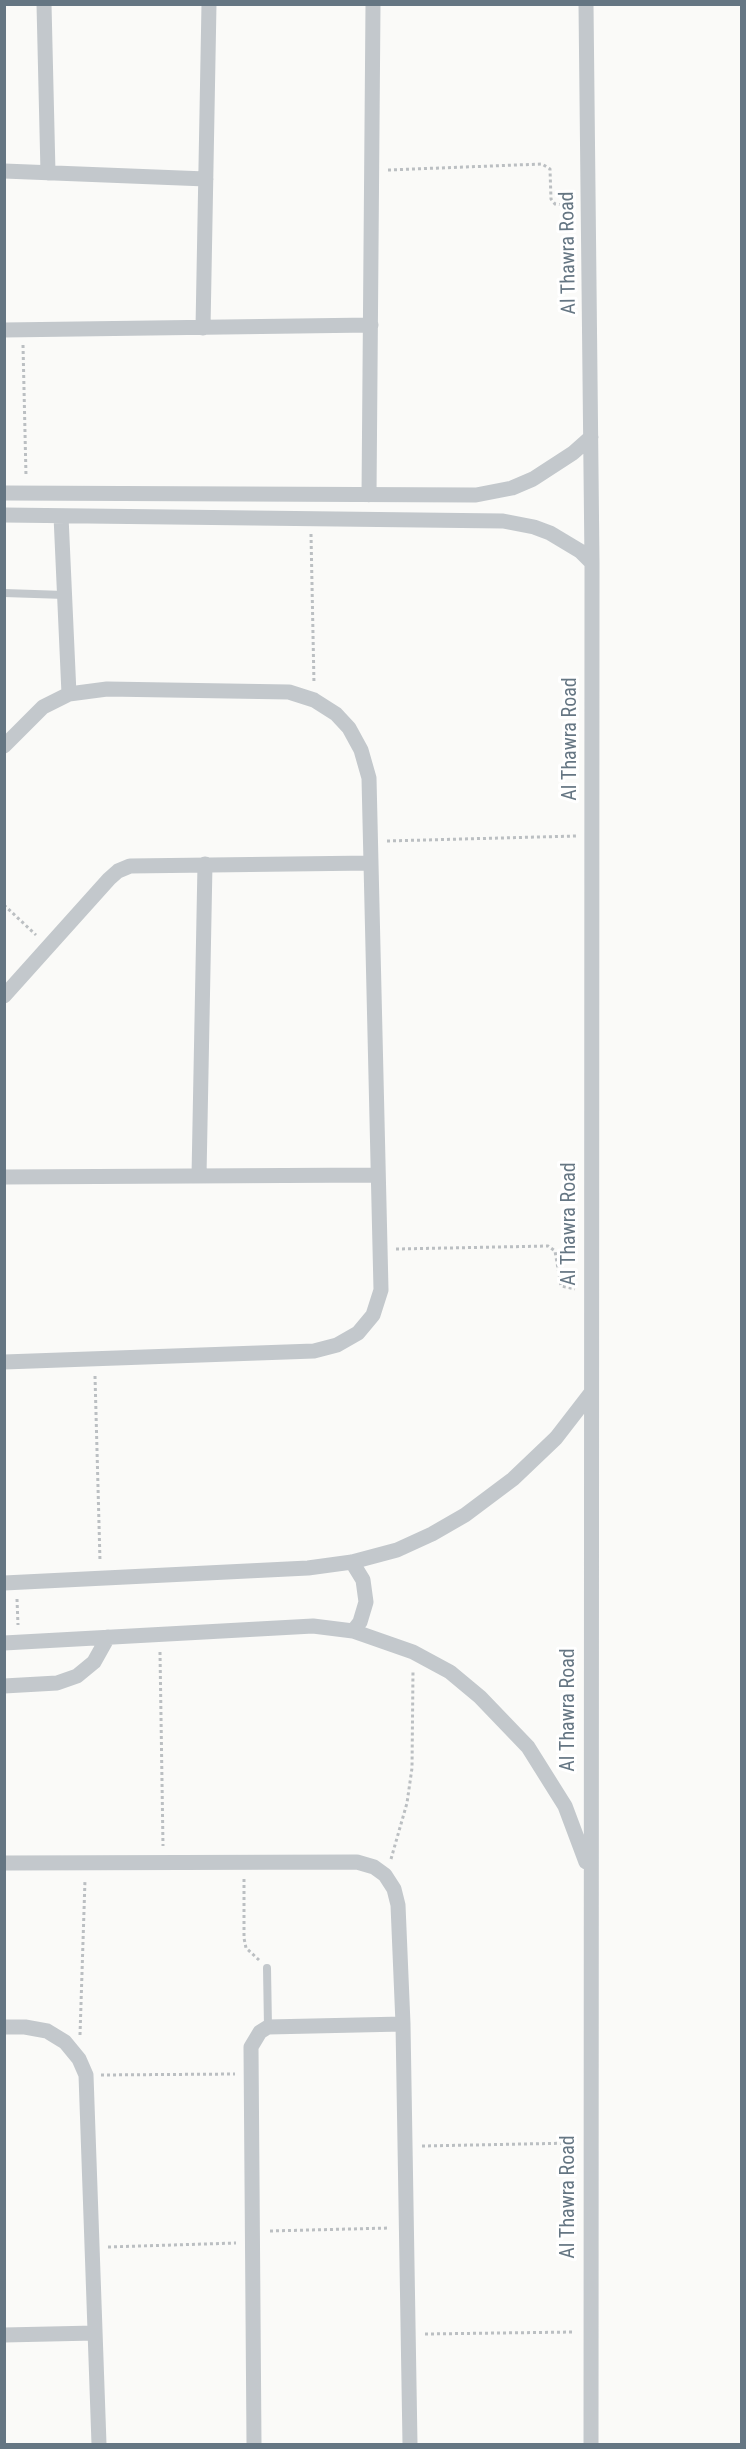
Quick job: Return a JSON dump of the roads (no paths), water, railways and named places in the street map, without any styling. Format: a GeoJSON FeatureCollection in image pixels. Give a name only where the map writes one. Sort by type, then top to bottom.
{"type":"FeatureCollection","features":[{"type":"Feature","properties":{"kind":"street"},"geometry":{"type":"LineString","coordinates":[[44,4],[48,173]]}},
{"type":"Feature","properties":{"kind":"street"},"geometry":{"type":"LineString","coordinates":[[203,328],[209,4]]}},
{"type":"Feature","properties":{"kind":"street"},"geometry":{"type":"LineString","coordinates":[[369,495],[373,4]]}},
{"type":"Feature","properties":{"kind":"street","name":"Al Thawra Road"},"geometry":{"type":"LineString","coordinates":[[586,4],[590,206],[592,563],[591,2445]]}},
{"type":"Feature","properties":{"kind":"street"},"geometry":{"type":"LineString","coordinates":[[4,171],[206,179]]}},
{"type":"Feature","properties":{"kind":"street"},"geometry":{"type":"LineString","coordinates":[[4,330],[370,325]]}},
{"type":"Feature","properties":{"kind":"street"},"geometry":{"type":"LineString","coordinates":[[4,493],[476,495],[512,488],[533,479],[573,453],[591,437]]}},
{"type":"Feature","properties":{"kind":"street"},"geometry":{"type":"LineString","coordinates":[[151,516],[152,494]]}},
{"type":"Feature","properties":{"kind":"street"},"geometry":{"type":"LineString","coordinates":[[247,495],[247,517]]}},
{"type":"Feature","properties":{"kind":"street"},"geometry":{"type":"LineString","coordinates":[[476,495],[476,520]]}},
{"type":"Feature","properties":{"kind":"street"},"geometry":{"type":"LineString","coordinates":[[4,515],[503,521],[534,527],[566,541],[592,563]]}},
{"type":"Feature","properties":{"kind":"street"},"geometry":{"type":"LineString","coordinates":[[61,516],[69,694]]}},
{"type":"Feature","properties":{"kind":"street"},"geometry":{"type":"LineString","coordinates":[[4,1362],[314,1351],[337,1345],[358,1333],[373,1315],[381,1290],[369,778],[362,750],[342,721],[314,700],[289,692],[260,691],[107,689],[69,694],[43,707],[6,741]]}},
{"type":"Feature","properties":{"kind":"street"},"geometry":{"type":"LineString","coordinates":[[4,996],[118,872],[142,865],[371,863]]}},
{"type":"Feature","properties":{"kind":"street"},"geometry":{"type":"LineString","coordinates":[[199,1176],[205,864]]}},
{"type":"Feature","properties":{"kind":"street"},"geometry":{"type":"LineString","coordinates":[[4,1177],[378,1175]]}},
{"type":"Feature","properties":{"kind":"street"},"geometry":{"type":"LineString","coordinates":[[11,1582],[308,1568],[352,1562],[397,1550],[465,1515],[513,1479],[556,1438],[590,1394]]}},
{"type":"Feature","properties":{"kind":"street"},"geometry":{"type":"LineString","coordinates":[[352,1562],[363,1580],[366,1602],[360,1622],[353,1631]]}},
{"type":"Feature","properties":{"kind":"street"},"geometry":{"type":"LineString","coordinates":[[11,1642],[313,1626],[353,1631],[413,1652],[450,1672],[465,1684],[528,1747],[565,1806],[590,1872]]}},
{"type":"Feature","properties":{"kind":"street"},"geometry":{"type":"LineString","coordinates":[[4,1686],[57,1683],[77,1677],[93,1662],[108,1637]]}},
{"type":"Feature","properties":{"kind":"street"},"geometry":{"type":"LineString","coordinates":[[4,1863],[357,1862],[374,1867],[385,1875],[394,1888],[398,1905],[403,2024],[410,2445]]}},
{"type":"Feature","properties":{"kind":"street"},"geometry":{"type":"LineString","coordinates":[[255,2445],[252,2047],[260,2032],[268,2027],[403,2024]]}},
{"type":"Feature","properties":{"kind":"street"},"geometry":{"type":"LineString","coordinates":[[4,2027],[25,2027],[46,2031],[65,2042],[80,2059],[86,2074],[99,2445]]}},
{"type":"Feature","properties":{"kind":"street"},"geometry":{"type":"LineString","coordinates":[[4,2335],[95,2333]]}},
{"type":"Feature","properties":{"kind":"lane"},"geometry":{"type":"LineString","coordinates":[[4,593],[65,595]]}},
{"type":"Feature","properties":{"kind":"lane"},"geometry":{"type":"LineString","coordinates":[[267,1968],[268,2027]]}}]}
